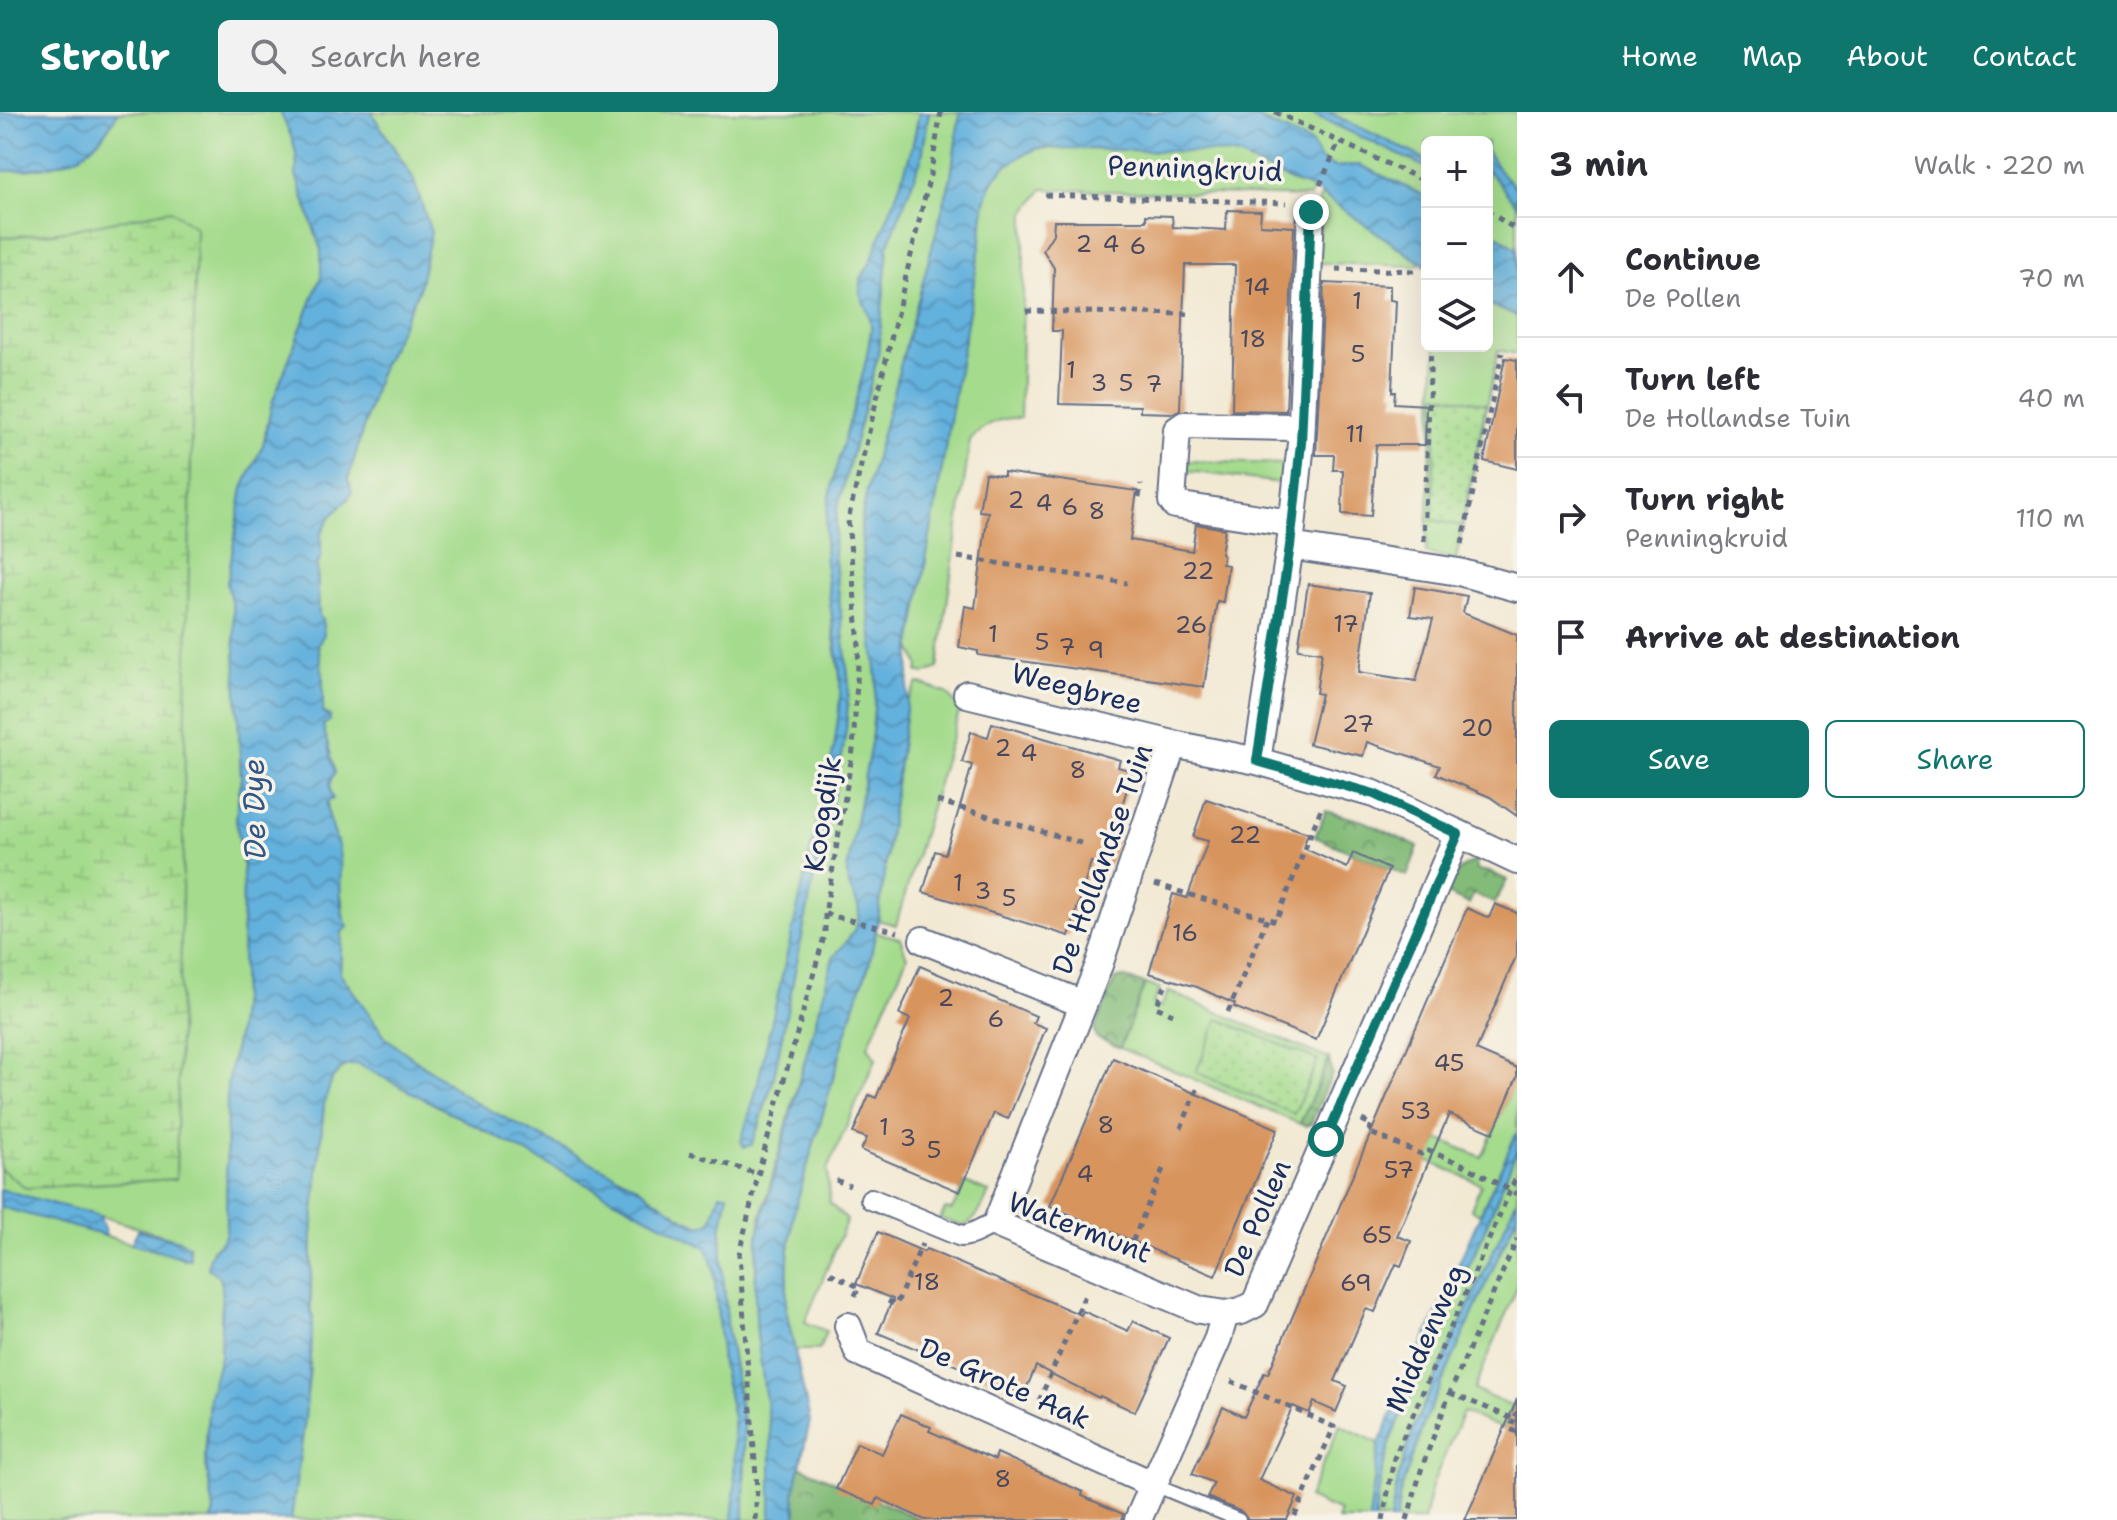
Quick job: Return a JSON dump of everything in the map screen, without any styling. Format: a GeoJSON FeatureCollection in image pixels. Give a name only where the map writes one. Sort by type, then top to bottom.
{"type":"FeatureCollection","features":[{"type":"Feature","properties":{"kind":"street","name":"Penningkruid"},"geometry":{"type":"LineString","coordinates":[[1257,761],[1291,535],[1301,433],[1313,205]]}},
{"type":"Feature","properties":{"kind":"street"},"geometry":{"type":"LineString","coordinates":[[1301,433],[1291,427],[1184,425],[1177,430],[1172,501],[1175,505],[1291,535],[1517,588]]}},
{"type":"Feature","properties":{"kind":"street","name":"Weegbree"},"geometry":{"type":"LineString","coordinates":[[967,694],[1173,744]]}},
{"type":"Feature","properties":{"kind":"street","name":"De Hollandse Tuin"},"geometry":{"type":"LineString","coordinates":[[996,1224],[1099,965],[1173,744],[1257,761],[1374,794],[1517,861]]}},
{"type":"Feature","properties":{"kind":"street","name":"De Pollen"},"geometry":{"type":"LineString","coordinates":[[1138,1520],[1218,1338],[1225,1314],[1255,1304],[1458,834]]}},
{"type":"Feature","properties":{"kind":"street"},"geometry":{"type":"LineString","coordinates":[[923,940],[1083,1004]]}},
{"type":"Feature","properties":{"kind":"street","name":"Watermunt"},"geometry":{"type":"LineString","coordinates":[[871,1199],[961,1236],[996,1224],[1200,1310],[1225,1314]]}},
{"type":"Feature","properties":{"kind":"street","name":"De Grote Aak"},"geometry":{"type":"LineString","coordinates":[[848,1319],[858,1352],[1152,1484]]}},
{"type":"Feature","properties":{"kind":"lane"},"geometry":{"type":"LineString","coordinates":[[1152,1484],[1239,1520]]}},
{"type":"Feature","properties":{"kind":"path","name":"Koogdijk"},"geometry":{"type":"LineString","coordinates":[[755,1520],[757,1489],[739,1254],[825,933],[825,914],[853,750],[859,646],[848,520],[931,171],[941,112]]}},
{"type":"Feature","properties":{"kind":"path"},"geometry":{"type":"LineString","coordinates":[[1275,112],[1421,179]]}},
{"type":"Feature","properties":{"kind":"path"},"geometry":{"type":"LineString","coordinates":[[1313,205],[1339,142]]}},
{"type":"Feature","properties":{"kind":"path","name":"Penningkruid"},"geometry":{"type":"LineString","coordinates":[[1045,195],[1313,205]]}},
{"type":"Feature","properties":{"kind":"path"},"geometry":{"type":"LineString","coordinates":[[1493,215],[1517,230]]}},
{"type":"Feature","properties":{"kind":"path"},"geometry":{"type":"LineString","coordinates":[[1309,269],[1419,271]]}},
{"type":"Feature","properties":{"kind":"path"},"geometry":{"type":"LineString","coordinates":[[1026,311],[1189,314]]}},
{"type":"Feature","properties":{"kind":"path"},"geometry":{"type":"LineString","coordinates":[[1420,565],[1426,528],[1431,352]]}},
{"type":"Feature","properties":{"kind":"path"},"geometry":{"type":"LineString","coordinates":[[1459,572],[1464,533],[1502,353]]}},
{"type":"Feature","properties":{"kind":"path"},"geometry":{"type":"LineString","coordinates":[[958,557],[1127,583]]}},
{"type":"Feature","properties":{"kind":"path"},"geometry":{"type":"LineString","coordinates":[[1127,875],[1276,921],[1312,836],[1330,781]]}},
{"type":"Feature","properties":{"kind":"path"},"geometry":{"type":"LineString","coordinates":[[937,801],[1084,844]]}},
{"type":"Feature","properties":{"kind":"path"},"geometry":{"type":"LineString","coordinates":[[825,914],[890,931]]}},
{"type":"Feature","properties":{"kind":"path"},"geometry":{"type":"LineString","coordinates":[[1228,1012],[1267,919]]}},
{"type":"Feature","properties":{"kind":"path"},"geometry":{"type":"LineString","coordinates":[[1165,986],[1156,1007],[1173,1014]]}},
{"type":"Feature","properties":{"kind":"path"},"geometry":{"type":"LineString","coordinates":[[1181,1128],[1199,1085]]}},
{"type":"Feature","properties":{"kind":"path"},"geometry":{"type":"LineString","coordinates":[[1340,1110],[1372,1125],[1368,1132],[1421,1154],[1426,1150],[1462,1164],[1512,1191]]}},
{"type":"Feature","properties":{"kind":"path"},"geometry":{"type":"LineString","coordinates":[[690,1153],[758,1174]]}},
{"type":"Feature","properties":{"kind":"path"},"geometry":{"type":"LineString","coordinates":[[1027,1428],[1165,1164]]}},
{"type":"Feature","properties":{"kind":"path","name":"Middenweg"},"geometry":{"type":"LineString","coordinates":[[1383,1520],[1394,1458],[1517,1175]]}},
{"type":"Feature","properties":{"kind":"path"},"geometry":{"type":"LineString","coordinates":[[888,1301],[896,1305],[931,1224]]}},
{"type":"Feature","properties":{"kind":"path"},"geometry":{"type":"LineString","coordinates":[[1407,1520],[1422,1467],[1450,1393],[1517,1239]]}},
{"type":"Feature","properties":{"kind":"path"},"geometry":{"type":"LineString","coordinates":[[830,1273],[859,1287],[848,1319]]}},
{"type":"Feature","properties":{"kind":"path"},"geometry":{"type":"LineString","coordinates":[[1204,1370],[1334,1427],[1293,1520]]}},
{"type":"Feature","properties":{"kind":"path"},"geometry":{"type":"LineString","coordinates":[[1450,1393],[1514,1419]]}},
{"type":"Feature","properties":{"kind":"path"},"geometry":{"type":"LineString","coordinates":[[1517,1412],[1510,1429],[1517,1432]]}},
{"type":"Feature","properties":{"kind":"green space"},"geometry":{"type":"Polygon","coordinates":[[[118,112],[280,112],[293,142],[297,158],[296,175],[321,250],[321,276],[272,403],[263,445],[243,488],[227,584],[233,609],[241,777],[236,819],[243,865],[242,988],[227,1085],[226,1234],[222,1243],[212,1249],[222,1285],[222,1329],[220,1357],[209,1397],[205,1459],[214,1510],[212,1520],[0,1520],[0,1197],[106,1236],[185,1259],[182,1241],[0,1191],[0,171],[37,169],[69,160],[96,142],[118,112]]]}},
{"type":"Feature","properties":{"kind":"green space"},"geometry":{"type":"Polygon","coordinates":[[[371,112],[919,112],[909,164],[872,259],[860,281],[860,293],[872,325],[825,539],[841,696],[833,759],[758,1130],[773,1081],[846,731],[849,685],[834,553],[837,510],[878,355],[888,246],[922,157],[929,112],[960,112],[951,177],[867,490],[861,523],[877,677],[871,743],[847,870],[859,917],[854,931],[833,958],[761,1217],[755,1297],[771,1438],[771,1520],[744,1520],[745,1452],[740,1400],[728,1333],[722,1264],[721,1230],[728,1194],[720,1194],[711,1222],[701,1226],[686,1220],[633,1184],[474,1102],[387,1039],[340,973],[343,906],[338,877],[339,852],[327,811],[331,778],[335,773],[323,725],[330,716],[323,712],[323,676],[318,645],[323,626],[319,616],[317,566],[321,557],[321,534],[330,517],[348,499],[351,485],[348,480],[380,371],[419,289],[413,178],[371,112]]]}},
{"type":"Feature","properties":{"kind":"green space"},"geometry":{"type":"Polygon","coordinates":[[[1244,112],[1308,112],[1421,165],[1421,194],[1360,165],[1335,167],[1321,160],[1311,143],[1244,112]]]}},
{"type":"Feature","properties":{"kind":"green space"},"geometry":{"type":"Polygon","coordinates":[[[1328,112],[1517,112],[1517,249],[1493,232],[1493,136],[1421,136],[1421,157],[1328,112]]]}},
{"type":"Feature","properties":{"kind":"green space"},"geometry":{"type":"Polygon","coordinates":[[[1038,148],[1214,152],[1239,156],[1312,188],[1310,197],[1043,189],[1025,213],[1020,418],[992,423],[970,440],[938,668],[926,673],[918,672],[919,665],[911,647],[981,241],[984,208],[992,183],[999,173],[1038,148]]]}},
{"type":"Feature","properties":{"kind":"green space"},"geometry":{"type":"Polygon","coordinates":[[[1322,195],[1420,262],[1417,266],[1320,263],[1319,200],[1322,195]]]}},
{"type":"Feature","properties":{"kind":"green space"},"geometry":{"type":"Polygon","coordinates":[[[170,210],[196,228],[176,1179],[26,1188],[0,1168],[0,238],[66,231],[170,210]]]}},
{"type":"Feature","properties":{"kind":"green space"},"geometry":{"type":"Polygon","coordinates":[[[1493,306],[1517,316],[1517,354],[1498,350],[1456,560],[1426,553],[1436,352],[1493,352],[1493,306]]]}},
{"type":"Feature","properties":{"kind":"green space"},"geometry":{"type":"Polygon","coordinates":[[[1437,394],[1486,404],[1462,526],[1432,520],[1437,394]]]}},
{"type":"Feature","properties":{"kind":"green space"},"geometry":{"type":"Polygon","coordinates":[[[1188,461],[1283,464],[1280,483],[1187,471],[1188,461]]]}},
{"type":"Feature","properties":{"kind":"green space"},"geometry":{"type":"Polygon","coordinates":[[[918,683],[947,693],[960,709],[896,925],[878,920],[907,702],[918,683]]]}},
{"type":"Feature","properties":{"kind":"green space"},"geometry":{"type":"Polygon","coordinates":[[[1326,811],[1366,822],[1418,847],[1407,876],[1315,837],[1326,811]]]}},
{"type":"Feature","properties":{"kind":"green space"},"geometry":{"type":"Polygon","coordinates":[[[1476,861],[1477,870],[1507,880],[1495,903],[1473,894],[1469,904],[1447,894],[1457,873],[1476,861]]]}},
{"type":"Feature","properties":{"kind":"green space"},"geometry":{"type":"Polygon","coordinates":[[[875,932],[900,938],[907,957],[868,1046],[876,1059],[827,1170],[830,1204],[847,1220],[805,1322],[826,1331],[819,1350],[795,1350],[786,1310],[794,1212],[869,965],[875,932]]]}},
{"type":"Feature","properties":{"kind":"green space"},"geometry":{"type":"Polygon","coordinates":[[[1125,978],[1145,984],[1120,1048],[1097,1038],[1094,1031],[1115,979],[1125,978]]]}},
{"type":"Feature","properties":{"kind":"green space"},"geometry":{"type":"Polygon","coordinates":[[[1145,984],[1160,989],[1153,1003],[1161,1007],[1170,992],[1329,1059],[1300,1124],[1120,1048],[1145,984]]]}},
{"type":"Feature","properties":{"kind":"green space"},"geometry":{"type":"Polygon","coordinates":[[[1218,1019],[1318,1060],[1294,1114],[1196,1072],[1218,1019]]]}},
{"type":"Feature","properties":{"kind":"green space"},"geometry":{"type":"Polygon","coordinates":[[[1329,1059],[1332,1074],[1311,1124],[1300,1124],[1329,1059]]]}},
{"type":"Feature","properties":{"kind":"green space"},"geometry":{"type":"Polygon","coordinates":[[[347,1064],[358,1064],[707,1248],[714,1269],[722,1364],[733,1418],[735,1486],[732,1520],[291,1520],[310,1371],[312,1235],[324,1104],[332,1079],[347,1064]]]}},
{"type":"Feature","properties":{"kind":"green space"},"geometry":{"type":"Polygon","coordinates":[[[1517,1076],[1517,1132],[1480,1214],[1471,1209],[1481,1184],[1428,1161],[1438,1139],[1482,1157],[1517,1076]]]}},
{"type":"Feature","properties":{"kind":"green space"},"geometry":{"type":"Polygon","coordinates":[[[1517,1149],[1517,1199],[1414,1426],[1390,1520],[1374,1520],[1392,1436],[1478,1246],[1517,1149]]]}},
{"type":"Feature","properties":{"kind":"green space"},"geometry":{"type":"Polygon","coordinates":[[[965,1183],[989,1192],[980,1212],[964,1226],[940,1219],[945,1209],[952,1210],[965,1183]]]}},
{"type":"Feature","properties":{"kind":"green space"},"geometry":{"type":"Polygon","coordinates":[[[1517,1215],[1517,1288],[1474,1390],[1513,1407],[1503,1429],[1463,1412],[1432,1485],[1424,1520],[1396,1520],[1400,1493],[1424,1423],[1517,1215]]]}},
{"type":"Feature","properties":{"kind":"green space"},"geometry":{"type":"Polygon","coordinates":[[[1340,1425],[1379,1443],[1369,1520],[1337,1520],[1340,1512],[1308,1498],[1340,1425]]]}},
{"type":"Feature","properties":{"kind":"green space"},"geometry":{"type":"Polygon","coordinates":[[[799,1466],[921,1520],[797,1520],[794,1493],[799,1466]]]}},
{"type":"Feature","properties":{"kind":"water"},"geometry":{"type":"Polygon","coordinates":[[[0,112],[118,112],[97,142],[73,159],[45,167],[0,171],[0,112]]]}},
{"type":"Feature","properties":{"kind":"water","name":"De Dye"},"geometry":{"type":"Polygon","coordinates":[[[280,112],[371,112],[413,178],[431,232],[419,289],[380,371],[348,480],[352,492],[330,517],[321,534],[321,557],[317,566],[319,615],[324,634],[318,645],[323,676],[323,712],[330,716],[330,721],[323,725],[335,773],[330,786],[333,799],[327,802],[327,809],[338,845],[342,911],[348,927],[342,932],[340,973],[387,1039],[474,1102],[633,1184],[686,1220],[701,1226],[711,1222],[720,1194],[728,1194],[721,1230],[722,1264],[728,1333],[744,1429],[744,1520],[732,1520],[735,1486],[733,1418],[722,1364],[714,1269],[707,1248],[358,1064],[344,1066],[332,1079],[324,1104],[312,1235],[310,1309],[313,1317],[305,1419],[291,1520],[212,1520],[214,1510],[205,1459],[209,1397],[220,1357],[222,1285],[220,1277],[208,1268],[212,1252],[226,1234],[227,1085],[242,988],[243,865],[236,819],[241,777],[233,609],[227,584],[243,488],[263,445],[272,403],[321,276],[321,250],[296,175],[297,158],[293,142],[280,112]]]}},
{"type":"Feature","properties":{"kind":"water"},"geometry":{"type":"Polygon","coordinates":[[[919,112],[929,112],[922,157],[888,246],[878,355],[837,510],[834,553],[849,685],[838,779],[813,882],[773,1081],[752,1145],[744,1147],[741,1141],[755,1095],[835,743],[840,684],[826,567],[826,523],[833,479],[868,352],[871,324],[860,284],[900,185],[919,112]]]}},
{"type":"Feature","properties":{"kind":"water"},"geometry":{"type":"Polygon","coordinates":[[[960,112],[1244,112],[1311,143],[1321,160],[1335,167],[1360,165],[1421,194],[1421,263],[1312,188],[1239,156],[1214,152],[1038,148],[1009,164],[992,183],[984,208],[981,241],[911,647],[907,702],[878,920],[869,965],[794,1212],[786,1310],[810,1421],[794,1493],[797,1520],[771,1520],[771,1438],[755,1297],[758,1235],[833,958],[854,931],[859,917],[847,870],[871,743],[877,677],[861,523],[867,490],[951,177],[960,112]]]}},
{"type":"Feature","properties":{"kind":"water"},"geometry":{"type":"Polygon","coordinates":[[[1308,112],[1328,112],[1421,157],[1421,165],[1308,112]]]}},
{"type":"Feature","properties":{"kind":"water"},"geometry":{"type":"Polygon","coordinates":[[[1493,160],[1517,189],[1517,206],[1493,176],[1493,160]]]}},
{"type":"Feature","properties":{"kind":"water"},"geometry":{"type":"Polygon","coordinates":[[[1493,232],[1517,249],[1517,316],[1493,306],[1493,232]]]}},
{"type":"Feature","properties":{"kind":"water"},"geometry":{"type":"Polygon","coordinates":[[[1517,1132],[1517,1149],[1478,1246],[1392,1436],[1374,1520],[1369,1520],[1379,1443],[1517,1132]]]}},
{"type":"Feature","properties":{"kind":"water"},"geometry":{"type":"Polygon","coordinates":[[[0,1189],[100,1216],[106,1236],[0,1207],[0,1189]]]}},
{"type":"Feature","properties":{"kind":"water"},"geometry":{"type":"Polygon","coordinates":[[[1517,1199],[1517,1215],[1424,1423],[1400,1493],[1396,1520],[1390,1520],[1414,1426],[1517,1199]]]}},
{"type":"Feature","properties":{"kind":"water"},"geometry":{"type":"Polygon","coordinates":[[[138,1230],[182,1241],[189,1246],[190,1259],[131,1244],[138,1230]]]}},
{"type":"Feature","properties":{"kind":"building"},"geometry":{"type":"Polygon","coordinates":[[[1227,210],[1261,211],[1260,225],[1294,227],[1286,411],[1232,410],[1235,265],[1185,265],[1180,410],[1173,413],[1140,412],[1140,406],[1059,404],[1062,331],[1052,331],[1054,268],[1043,250],[1053,234],[1054,221],[1146,221],[1146,215],[1172,216],[1173,227],[1226,230],[1227,210]]]}},
{"type":"Feature","properties":{"kind":"building"},"geometry":{"type":"Polygon","coordinates":[[[1324,283],[1390,286],[1390,300],[1396,301],[1394,403],[1426,405],[1425,445],[1376,445],[1371,516],[1342,514],[1343,470],[1333,470],[1334,455],[1316,455],[1324,283]]]}},
{"type":"Feature","properties":{"kind":"building"},"geometry":{"type":"Polygon","coordinates":[[[1505,358],[1517,360],[1517,469],[1484,461],[1505,358]]]}},
{"type":"Feature","properties":{"kind":"building"},"geometry":{"type":"Polygon","coordinates":[[[1004,472],[1137,491],[1130,540],[1192,551],[1196,524],[1225,529],[1221,554],[1222,564],[1228,565],[1223,602],[1217,601],[1204,687],[978,655],[978,651],[959,647],[965,606],[975,608],[988,512],[979,511],[985,473],[1004,476],[1004,472]]]}},
{"type":"Feature","properties":{"kind":"building"},"geometry":{"type":"Polygon","coordinates":[[[1308,584],[1370,593],[1359,672],[1416,681],[1433,619],[1410,616],[1415,587],[1467,596],[1463,613],[1517,635],[1517,816],[1490,797],[1436,774],[1440,766],[1367,742],[1363,756],[1309,744],[1321,694],[1316,693],[1322,652],[1298,649],[1308,584]]]}},
{"type":"Feature","properties":{"kind":"building"},"geometry":{"type":"Polygon","coordinates":[[[992,723],[1120,760],[1118,767],[1132,771],[1113,838],[1118,839],[1109,867],[1091,862],[1069,936],[923,892],[935,851],[945,854],[962,800],[972,765],[962,762],[971,732],[988,737],[992,723]]]}},
{"type":"Feature","properties":{"kind":"building"},"geometry":{"type":"Polygon","coordinates":[[[1206,799],[1308,833],[1303,848],[1347,868],[1353,853],[1389,869],[1316,1040],[1234,1007],[1235,1004],[1197,987],[1149,973],[1173,894],[1187,898],[1208,841],[1193,837],[1206,799]]]}},
{"type":"Feature","properties":{"kind":"building"},"geometry":{"type":"Polygon","coordinates":[[[1495,904],[1517,913],[1517,954],[1476,1050],[1517,1068],[1517,1077],[1493,1133],[1449,1114],[1397,1236],[1411,1241],[1401,1266],[1396,1264],[1375,1312],[1366,1309],[1335,1381],[1347,1386],[1336,1412],[1314,1402],[1309,1413],[1293,1406],[1259,1480],[1297,1497],[1287,1520],[1248,1520],[1242,1512],[1207,1497],[1214,1483],[1192,1474],[1223,1407],[1244,1417],[1264,1373],[1268,1374],[1467,908],[1489,918],[1495,904]]]}},
{"type":"Feature","properties":{"kind":"building"},"geometry":{"type":"Polygon","coordinates":[[[920,966],[1036,1016],[1033,1023],[1046,1028],[1008,1119],[994,1113],[960,1192],[861,1150],[867,1138],[853,1133],[869,1095],[876,1098],[910,1019],[899,1014],[920,966]]]}},
{"type":"Feature","properties":{"kind":"building"},"geometry":{"type":"Polygon","coordinates":[[[1113,1058],[1278,1129],[1215,1276],[1050,1206],[1113,1058]]]}},
{"type":"Feature","properties":{"kind":"building"},"geometry":{"type":"Polygon","coordinates":[[[878,1232],[924,1252],[926,1249],[1081,1315],[1083,1311],[1128,1331],[1133,1321],[1169,1338],[1135,1412],[1099,1398],[1036,1366],[1024,1394],[878,1333],[893,1299],[856,1284],[878,1232]]]}},
{"type":"Feature","properties":{"kind":"building"},"geometry":{"type":"Polygon","coordinates":[[[1517,1399],[1517,1520],[1465,1520],[1483,1479],[1517,1399]]]}},
{"type":"Feature","properties":{"kind":"building"},"geometry":{"type":"Polygon","coordinates":[[[901,1414],[931,1427],[929,1431],[995,1460],[997,1453],[1083,1492],[1082,1496],[1123,1514],[1122,1520],[925,1520],[878,1498],[875,1505],[836,1489],[857,1443],[882,1454],[901,1414]]]}},
{"type":"Feature","properties":{"kind":"route"},"geometry":{"type":"LineString","coordinates":[[1311,212],[1301,443],[1290,546],[1257,761],[1374,794],[1458,834],[1326,1139]]}}]}
